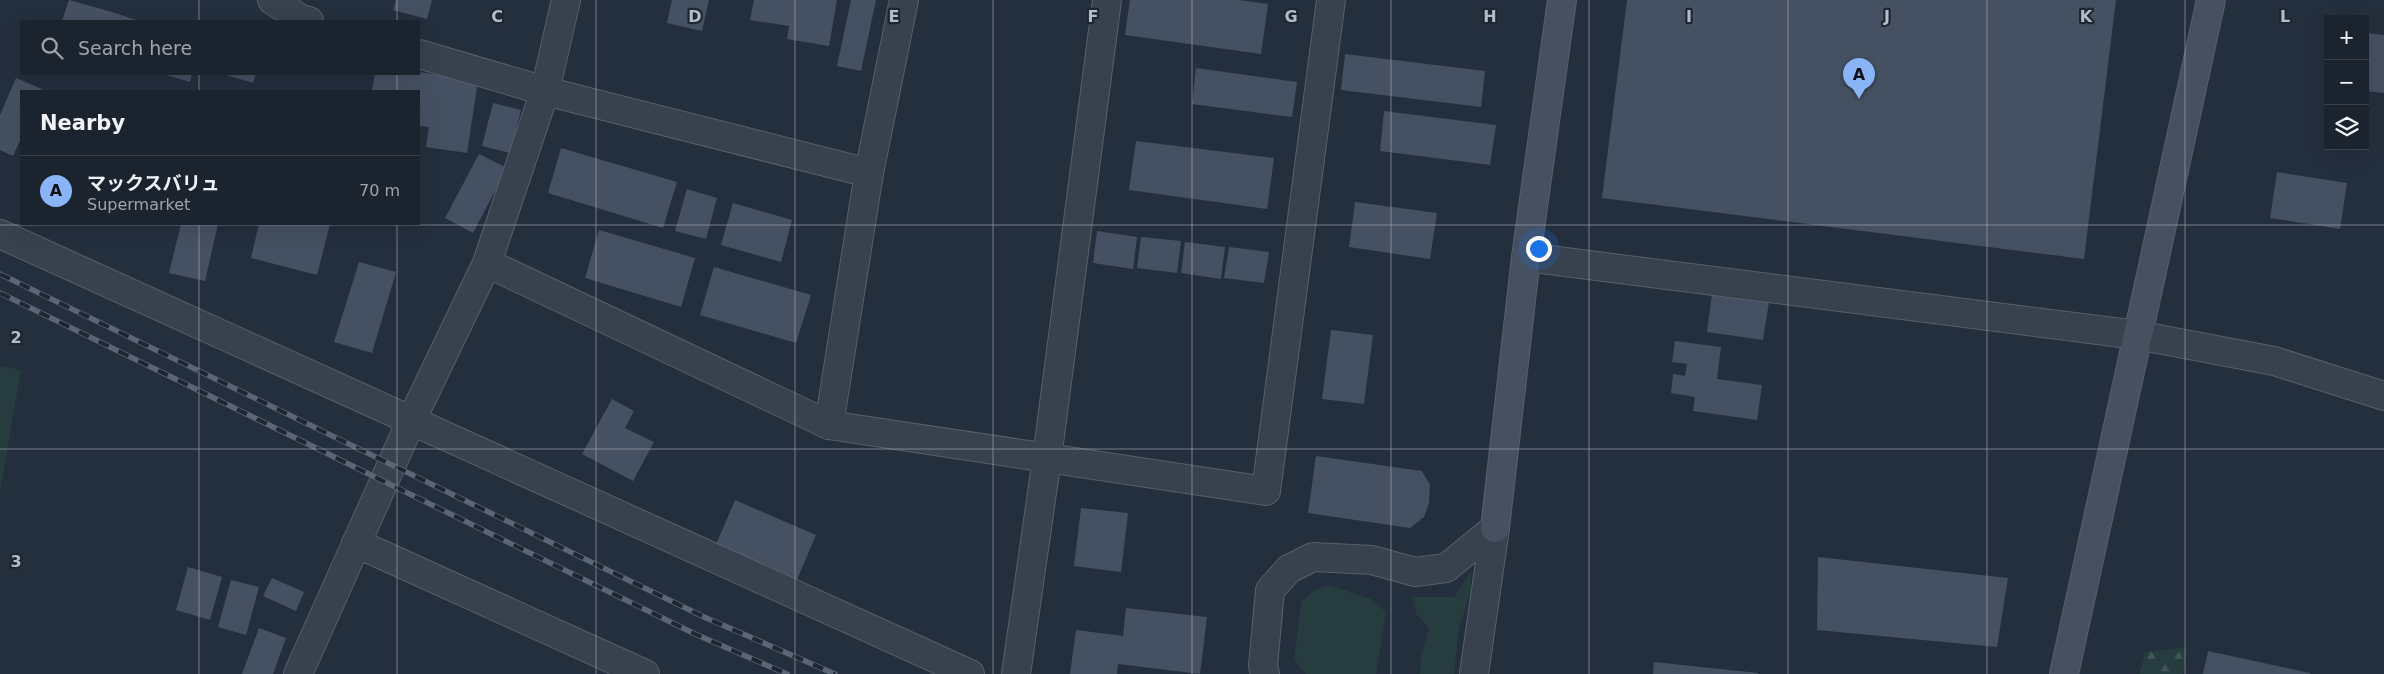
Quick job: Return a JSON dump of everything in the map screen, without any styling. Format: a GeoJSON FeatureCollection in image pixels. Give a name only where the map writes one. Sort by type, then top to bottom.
{"type":"FeatureCollection","features":[{"type":"Feature","properties":{"kind":"street"},"geometry":{"type":"LineString","coordinates":[[272,0],[305,20]]}},
{"type":"Feature","properties":{"kind":"street"},"geometry":{"type":"LineString","coordinates":[[298,674],[412,419],[487,263],[545,91],[566,0]]}},
{"type":"Feature","properties":{"kind":"street"},"geometry":{"type":"LineString","coordinates":[[829,424],[869,173],[904,0]]}},
{"type":"Feature","properties":{"kind":"street"},"geometry":{"type":"LineString","coordinates":[[1016,674],[1047,458],[1107,0]]}},
{"type":"Feature","properties":{"kind":"street"},"geometry":{"type":"LineString","coordinates":[[487,263],[829,424],[1266,491],[1331,0]]}},
{"type":"Feature","properties":{"kind":"street"},"geometry":{"type":"LineString","coordinates":[[1474,674],[1495,528],[1526,257],[1562,0]]}},
{"type":"Feature","properties":{"kind":"street"},"geometry":{"type":"LineString","coordinates":[[2064,674],[2211,0]]}},
{"type":"Feature","properties":{"kind":"street"},"geometry":{"type":"LineString","coordinates":[[420,54],[545,91],[869,173]]}},
{"type":"Feature","properties":{"kind":"street"},"geometry":{"type":"LineString","coordinates":[[0,234],[412,419],[970,674]]}},
{"type":"Feature","properties":{"kind":"street"},"geometry":{"type":"LineString","coordinates":[[1526,257],[2137,335],[2274,361],[2384,396]]}},
{"type":"Feature","properties":{"kind":"street"},"geometry":{"type":"LineString","coordinates":[[1265,674],[1263,666],[1270,590],[1289,569],[1313,557],[1372,560],[1416,572],[1446,568],[1495,528]]}},
{"type":"Feature","properties":{"kind":"street"},"geometry":{"type":"LineString","coordinates":[[356,543],[594,663],[645,674]]}},
{"type":"Feature","properties":{"kind":"green space"},"geometry":{"type":"Polygon","coordinates":[[[0,366],[21,370],[0,492],[0,366]]]}},
{"type":"Feature","properties":{"kind":"green space"},"geometry":{"type":"Polygon","coordinates":[[[1471,571],[1471,591],[1459,628],[1454,674],[1420,674],[1421,657],[1429,629],[1417,615],[1412,597],[1454,597],[1471,571]]]}},
{"type":"Feature","properties":{"kind":"green space"},"geometry":{"type":"Polygon","coordinates":[[[1329,585],[1371,599],[1386,612],[1376,674],[1306,674],[1294,660],[1301,602],[1316,589],[1329,585]]]}},
{"type":"Feature","properties":{"kind":"green space"},"geometry":{"type":"Polygon","coordinates":[[[2187,647],[2183,674],[2140,674],[2145,652],[2187,647]]]}},
{"type":"Feature","properties":{"kind":"building"},"geometry":{"type":"Polygon","coordinates":[[[69,0],[136,20],[62,20],[69,0]]]}},
{"type":"Feature","properties":{"kind":"building"},"geometry":{"type":"Polygon","coordinates":[[[396,0],[432,0],[427,19],[393,10],[396,0]]]}},
{"type":"Feature","properties":{"kind":"building"},"geometry":{"type":"Polygon","coordinates":[[[672,0],[709,0],[702,31],[667,23],[672,0]]]}},
{"type":"Feature","properties":{"kind":"building"},"geometry":{"type":"Polygon","coordinates":[[[754,0],[837,0],[829,46],[787,39],[789,26],[750,20],[754,0]]]}},
{"type":"Feature","properties":{"kind":"building"},"geometry":{"type":"Polygon","coordinates":[[[851,0],[876,0],[861,71],[837,66],[851,0]]]}},
{"type":"Feature","properties":{"kind":"building"},"geometry":{"type":"Polygon","coordinates":[[[1130,0],[1239,0],[1268,4],[1261,54],[1125,35],[1130,0]]]}},
{"type":"Feature","properties":{"kind":"building"},"geometry":{"type":"Polygon","coordinates":[[[1627,0],[2116,0],[2084,259],[1602,198],[1627,0]]]}},
{"type":"Feature","properties":{"kind":"building"},"geometry":{"type":"Polygon","coordinates":[[[2369,33],[2384,35],[2384,93],[2369,91],[2369,33]]]}},
{"type":"Feature","properties":{"kind":"building"},"geometry":{"type":"Polygon","coordinates":[[[1345,54],[1485,71],[1481,107],[1341,90],[1345,54]]]}},
{"type":"Feature","properties":{"kind":"building"},"geometry":{"type":"Polygon","coordinates":[[[1196,68],[1297,82],[1292,117],[1192,104],[1196,68]]]}},
{"type":"Feature","properties":{"kind":"building"},"geometry":{"type":"Polygon","coordinates":[[[420,72],[478,81],[467,153],[426,147],[429,127],[420,126],[420,90],[372,90],[375,75],[420,75],[420,72]]]}},
{"type":"Feature","properties":{"kind":"building"},"geometry":{"type":"Polygon","coordinates":[[[166,75],[192,75],[190,82],[166,75]]]}},
{"type":"Feature","properties":{"kind":"building"},"geometry":{"type":"Polygon","coordinates":[[[226,75],[256,75],[253,83],[226,75]]]}},
{"type":"Feature","properties":{"kind":"building"},"geometry":{"type":"Polygon","coordinates":[[[16,78],[42,89],[20,90],[20,140],[13,156],[0,150],[0,115],[16,78]]]}},
{"type":"Feature","properties":{"kind":"building"},"geometry":{"type":"Polygon","coordinates":[[[493,103],[521,110],[510,153],[482,146],[493,103]]]}},
{"type":"Feature","properties":{"kind":"building"},"geometry":{"type":"Polygon","coordinates":[[[1384,111],[1496,125],[1490,165],[1380,151],[1384,111]]]}},
{"type":"Feature","properties":{"kind":"building"},"geometry":{"type":"Polygon","coordinates":[[[1136,141],[1274,158],[1267,209],[1129,190],[1136,141]]]}},
{"type":"Feature","properties":{"kind":"building"},"geometry":{"type":"Polygon","coordinates":[[[561,148],[677,182],[663,228],[548,193],[561,148]]]}},
{"type":"Feature","properties":{"kind":"building"},"geometry":{"type":"Polygon","coordinates":[[[479,154],[507,168],[473,233],[445,218],[479,154]]]}},
{"type":"Feature","properties":{"kind":"building"},"geometry":{"type":"Polygon","coordinates":[[[2277,172],[2347,183],[2340,229],[2270,218],[2277,172]]]}},
{"type":"Feature","properties":{"kind":"building"},"geometry":{"type":"Polygon","coordinates":[[[687,189],[717,198],[706,239],[675,231],[687,189]]]}},
{"type":"Feature","properties":{"kind":"building"},"geometry":{"type":"Polygon","coordinates":[[[1355,202],[1437,213],[1430,259],[1349,247],[1355,202]]]}},
{"type":"Feature","properties":{"kind":"building"},"geometry":{"type":"Polygon","coordinates":[[[733,203],[792,220],[781,262],[721,245],[733,203]]]}},
{"type":"Feature","properties":{"kind":"building"},"geometry":{"type":"Polygon","coordinates":[[[181,225],[218,225],[205,281],[169,273],[181,225]]]}},
{"type":"Feature","properties":{"kind":"building"},"geometry":{"type":"Polygon","coordinates":[[[259,225],[330,225],[317,275],[251,258],[259,225]]]}},
{"type":"Feature","properties":{"kind":"building"},"geometry":{"type":"Polygon","coordinates":[[[599,230],[695,258],[681,307],[585,278],[599,230]]]}},
{"type":"Feature","properties":{"kind":"building"},"geometry":{"type":"Polygon","coordinates":[[[1097,231],[1137,237],[1133,269],[1093,263],[1097,231]]]}},
{"type":"Feature","properties":{"kind":"building"},"geometry":{"type":"Polygon","coordinates":[[[1141,237],[1181,241],[1177,273],[1137,268],[1141,237]]]}},
{"type":"Feature","properties":{"kind":"building"},"geometry":{"type":"Polygon","coordinates":[[[1185,242],[1225,247],[1221,279],[1181,273],[1185,242]]]}},
{"type":"Feature","properties":{"kind":"building"},"geometry":{"type":"Polygon","coordinates":[[[1229,247],[1269,252],[1264,283],[1224,278],[1229,247]]]}},
{"type":"Feature","properties":{"kind":"building"},"geometry":{"type":"Polygon","coordinates":[[[359,262],[396,272],[372,353],[334,342],[359,262]]]}},
{"type":"Feature","properties":{"kind":"building"},"geometry":{"type":"Polygon","coordinates":[[[714,267],[811,295],[796,343],[700,315],[714,267]]]}},
{"type":"Feature","properties":{"kind":"building"},"geometry":{"type":"Polygon","coordinates":[[[1712,294],[1769,302],[1763,340],[1707,332],[1712,294]]]}},
{"type":"Feature","properties":{"kind":"building"},"geometry":{"type":"Polygon","coordinates":[[[1331,330],[1373,335],[1364,404],[1322,399],[1331,330]]]}},
{"type":"Feature","properties":{"kind":"building"},"geometry":{"type":"Polygon","coordinates":[[[1675,341],[1721,347],[1717,379],[1762,385],[1757,420],[1693,411],[1695,397],[1671,393],[1673,374],[1685,376],[1687,364],[1672,362],[1675,341]]]}},
{"type":"Feature","properties":{"kind":"building"},"geometry":{"type":"Polygon","coordinates":[[[612,399],[634,411],[625,428],[654,442],[633,481],[582,454],[612,399]]]}},
{"type":"Feature","properties":{"kind":"building"},"geometry":{"type":"Polygon","coordinates":[[[1316,456],[1422,471],[1430,485],[1429,503],[1424,517],[1410,528],[1308,513],[1316,456]]]}},
{"type":"Feature","properties":{"kind":"building"},"geometry":{"type":"Polygon","coordinates":[[[735,500],[816,535],[796,582],[715,547],[735,500]]]}},
{"type":"Feature","properties":{"kind":"building"},"geometry":{"type":"Polygon","coordinates":[[[1081,508],[1128,513],[1121,572],[1074,566],[1081,508]]]}},
{"type":"Feature","properties":{"kind":"building"},"geometry":{"type":"Polygon","coordinates":[[[1818,557],[2008,578],[1997,647],[1817,630],[1818,557]]]}},
{"type":"Feature","properties":{"kind":"building"},"geometry":{"type":"Polygon","coordinates":[[[188,567],[222,577],[210,620],[176,610],[188,567]]]}},
{"type":"Feature","properties":{"kind":"building"},"geometry":{"type":"Polygon","coordinates":[[[272,578],[304,592],[296,611],[263,596],[272,578]]]}},
{"type":"Feature","properties":{"kind":"building"},"geometry":{"type":"Polygon","coordinates":[[[231,580],[259,587],[246,635],[218,627],[231,580]]]}},
{"type":"Feature","properties":{"kind":"building"},"geometry":{"type":"Polygon","coordinates":[[[1126,608],[1207,617],[1200,674],[1118,664],[1117,674],[1070,674],[1076,630],[1123,636],[1126,608]]]}},
{"type":"Feature","properties":{"kind":"building"},"geometry":{"type":"Polygon","coordinates":[[[259,628],[286,638],[273,674],[242,674],[259,628]]]}},
{"type":"Feature","properties":{"kind":"building"},"geometry":{"type":"Polygon","coordinates":[[[2208,651],[2310,673],[2310,674],[2203,674],[2208,651]]]}},
{"type":"Feature","properties":{"kind":"building"},"geometry":{"type":"Polygon","coordinates":[[[1654,662],[1758,673],[1758,674],[1653,674],[1654,662]]]}},
{"type":"Feature","properties":{"kind":"railway"},"geometry":{"type":"LineString","coordinates":[[0,274],[704,617],[835,674]]}},
{"type":"Feature","properties":{"kind":"railway"},"geometry":{"type":"LineString","coordinates":[[0,293],[695,634],[787,674]]}},
{"type":"Feature","properties":{"kind":"place","name":"マックスバリュ"},"geometry":{"type":"Point","coordinates":[1859,99]}}]}
